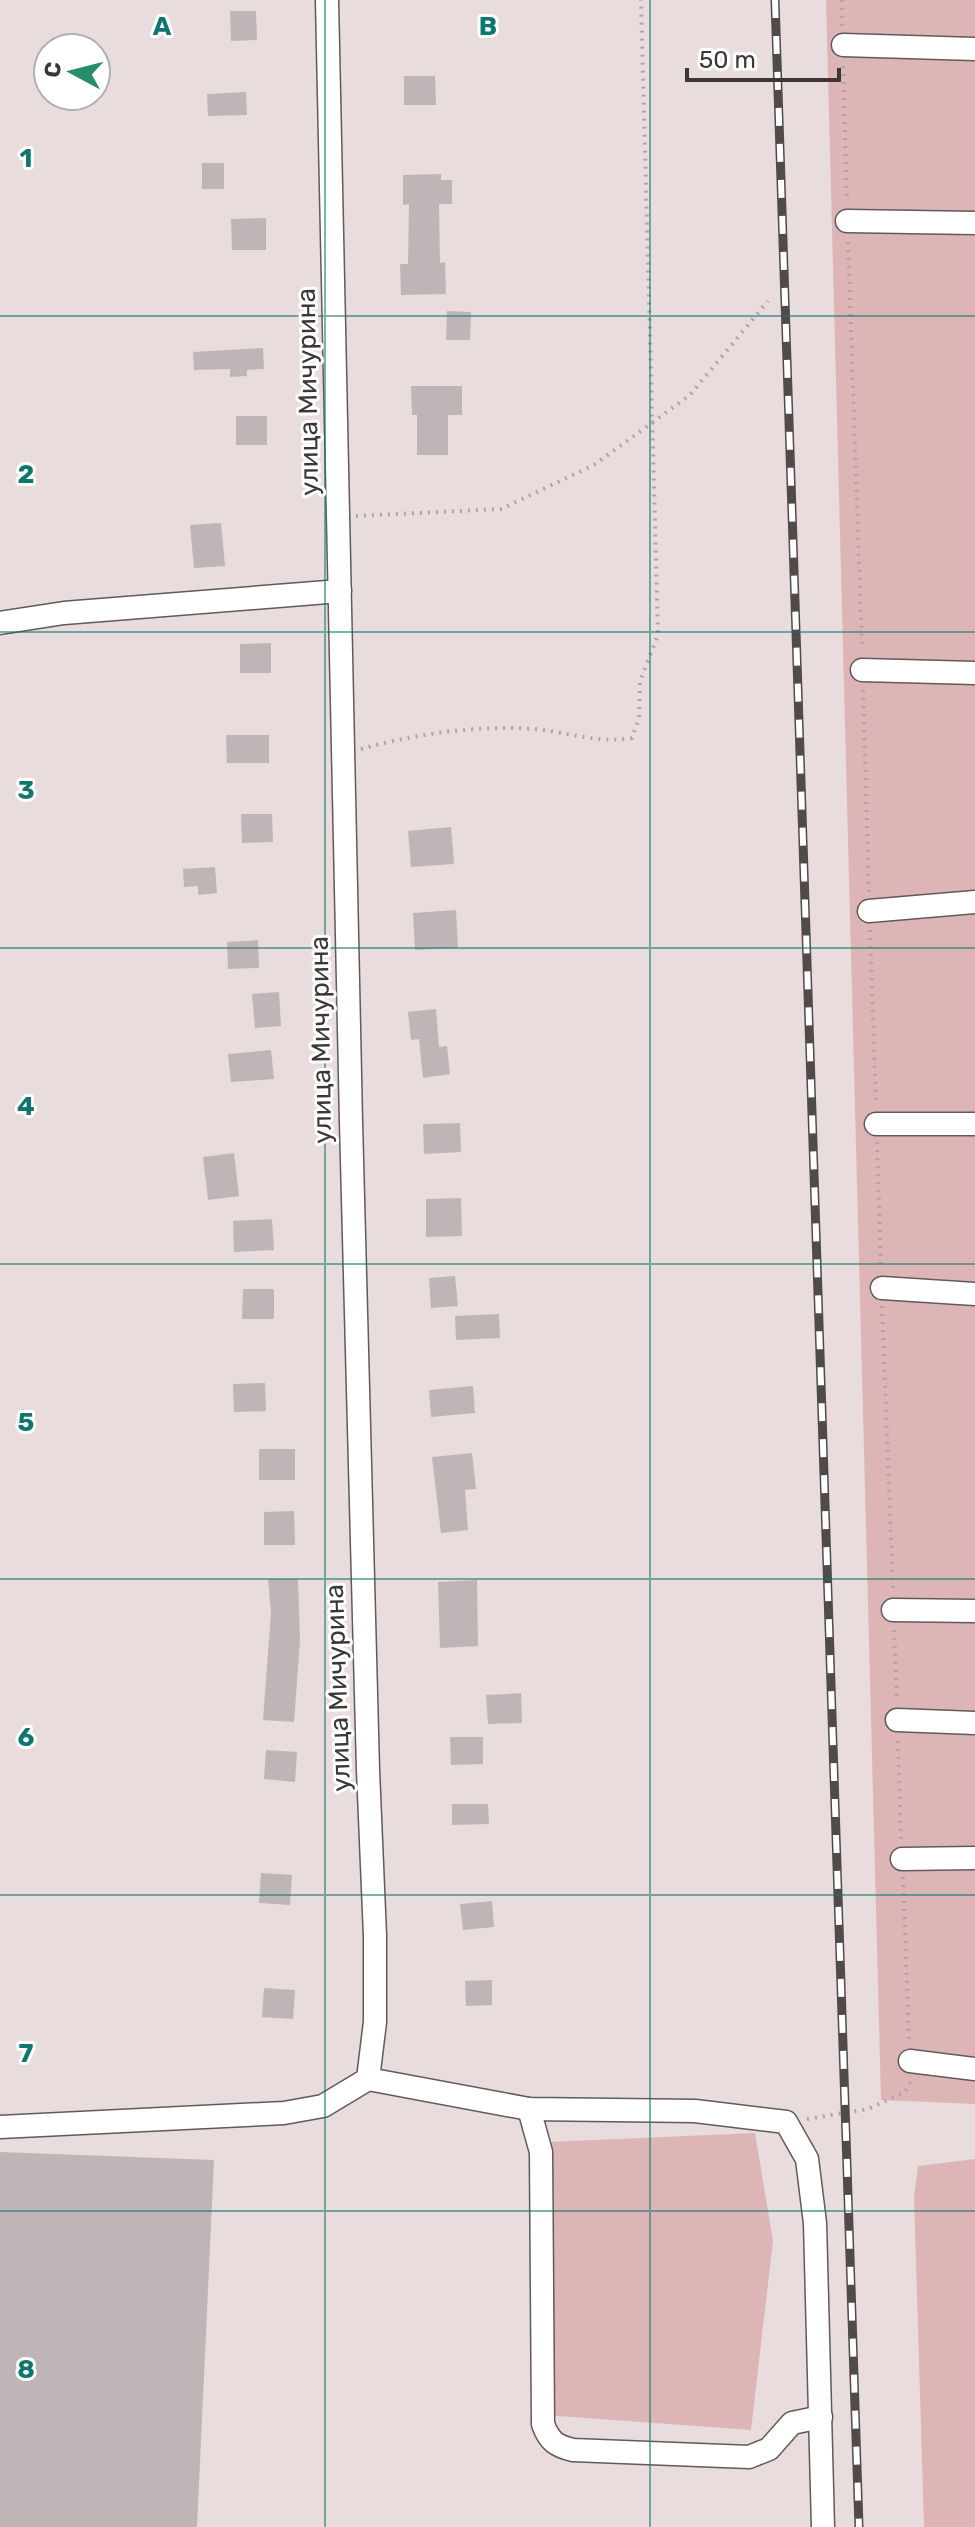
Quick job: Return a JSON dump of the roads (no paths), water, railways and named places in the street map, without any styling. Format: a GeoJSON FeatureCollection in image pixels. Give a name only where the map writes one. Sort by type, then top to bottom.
{"type":"FeatureCollection","features":[{"type":"Feature","properties":{"kind":"street","name":"улица Мичурина"},"geometry":{"type":"LineString","coordinates":[[327,0],[368,1770],[375,1936],[375,2022],[368,2079]]}},
{"type":"Feature","properties":{"kind":"street"},"geometry":{"type":"LineString","coordinates":[[843,45],[975,49]]}},
{"type":"Feature","properties":{"kind":"street"},"geometry":{"type":"LineString","coordinates":[[847,221],[975,223]]}},
{"type":"Feature","properties":{"kind":"street"},"geometry":{"type":"LineString","coordinates":[[0,623],[79,612],[340,591]]}},
{"type":"Feature","properties":{"kind":"street"},"geometry":{"type":"LineString","coordinates":[[862,670],[975,673]]}},
{"type":"Feature","properties":{"kind":"street"},"geometry":{"type":"LineString","coordinates":[[869,911],[975,902]]}},
{"type":"Feature","properties":{"kind":"street"},"geometry":{"type":"LineString","coordinates":[[876,1124],[975,1124]]}},
{"type":"Feature","properties":{"kind":"street"},"geometry":{"type":"LineString","coordinates":[[882,1288],[975,1294]]}},
{"type":"Feature","properties":{"kind":"street"},"geometry":{"type":"LineString","coordinates":[[893,1610],[975,1611]]}},
{"type":"Feature","properties":{"kind":"street"},"geometry":{"type":"LineString","coordinates":[[897,1720],[975,1723]]}},
{"type":"Feature","properties":{"kind":"street"},"geometry":{"type":"LineString","coordinates":[[902,1859],[975,1858]]}},
{"type":"Feature","properties":{"kind":"street"},"geometry":{"type":"LineString","coordinates":[[910,2061],[975,2069]]}},
{"type":"Feature","properties":{"kind":"street"},"geometry":{"type":"LineString","coordinates":[[0,2127],[284,2113],[323,2106],[368,2079],[529,2109],[695,2111],[786,2122],[807,2159],[815,2223],[823,2527]]}},
{"type":"Feature","properties":{"kind":"street"},"geometry":{"type":"LineString","coordinates":[[529,2109],[541,2152],[543,2424],[548,2438],[559,2447],[573,2450],[749,2457],[769,2449],[792,2423],[821,2417]]}},
{"type":"Feature","properties":{"kind":"railway"},"geometry":{"type":"LineString","coordinates":[[775,0],[859,2527]]}}]}
